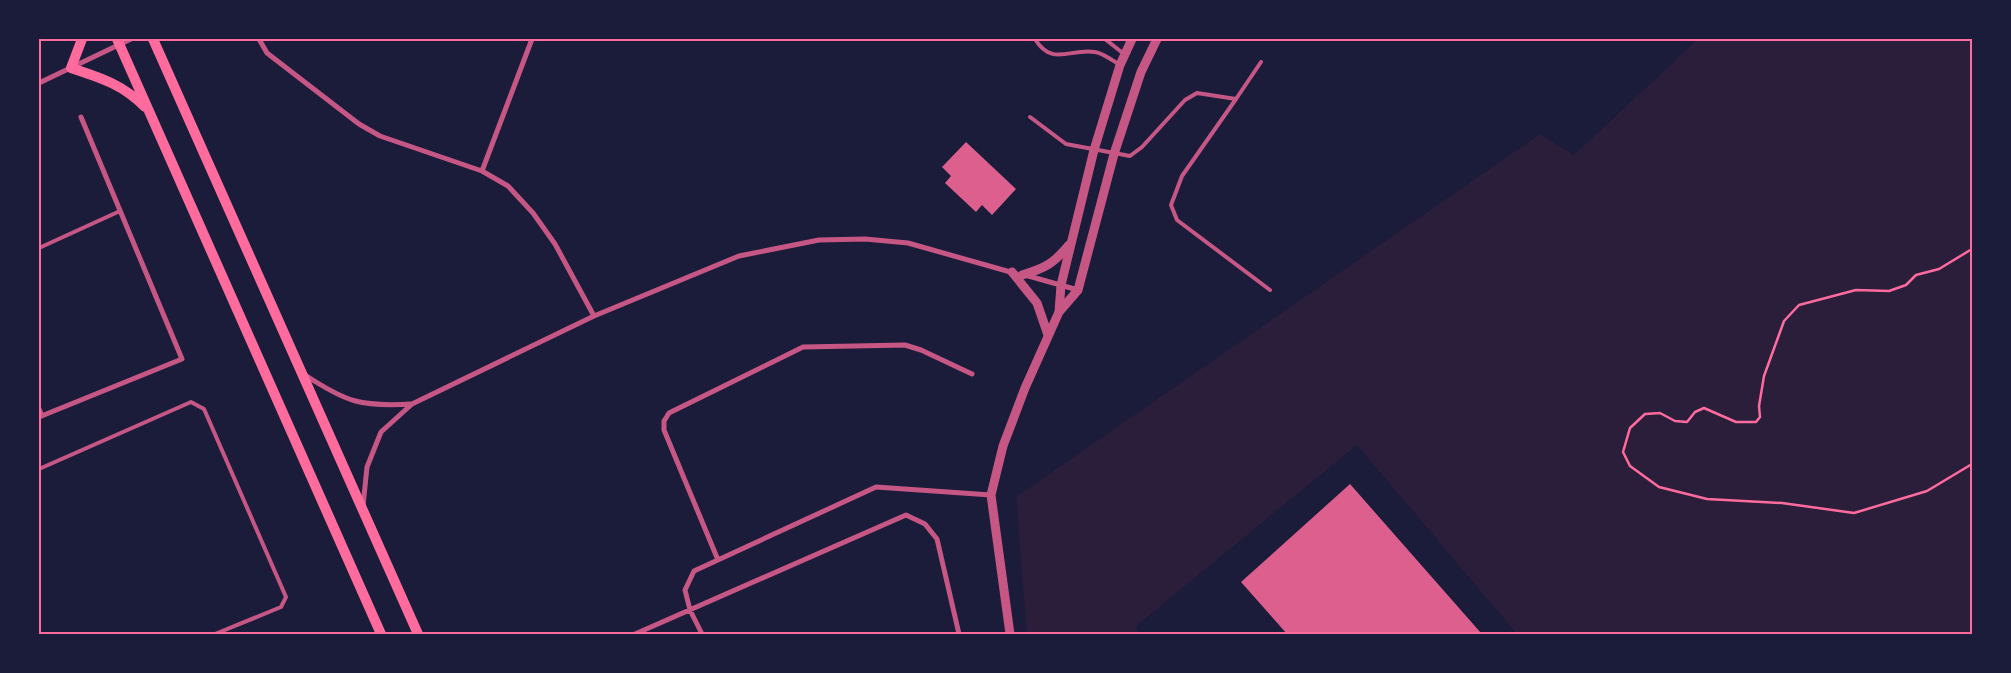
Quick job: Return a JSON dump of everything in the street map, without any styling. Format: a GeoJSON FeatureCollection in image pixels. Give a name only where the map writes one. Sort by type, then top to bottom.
{"type":"FeatureCollection","features":[{"type":"Feature","properties":{"kind":"main road"},"geometry":{"type":"LineString","coordinates":[[82,39],[71,68],[113,83],[131,93],[149,110]]}},
{"type":"Feature","properties":{"kind":"main road"},"geometry":{"type":"LineString","coordinates":[[153,39],[418,634]]}},
{"type":"Feature","properties":{"kind":"main road"},"geometry":{"type":"LineString","coordinates":[[118,42],[381,634]]}},
{"type":"Feature","properties":{"kind":"street"},"geometry":{"type":"LineString","coordinates":[[39,83],[118,42],[131,39]]}},
{"type":"Feature","properties":{"kind":"street"},"geometry":{"type":"LineString","coordinates":[[258,39],[267,53],[359,124],[380,136],[482,171],[508,186],[533,213],[555,244],[594,316]]}},
{"type":"Feature","properties":{"kind":"street"},"geometry":{"type":"LineString","coordinates":[[482,171],[532,39]]}},
{"type":"Feature","properties":{"kind":"street"},"geometry":{"type":"LineString","coordinates":[[1059,312],[1061,285],[1094,150],[1120,65],[1132,39]]}},
{"type":"Feature","properties":{"kind":"street"},"geometry":{"type":"LineString","coordinates":[[1010,634],[991,495],[1003,446],[1025,388],[1059,312],[1078,290],[1114,154],[1141,72],[1157,39]]}},
{"type":"Feature","properties":{"kind":"street"},"geometry":{"type":"LineString","coordinates":[[39,409],[40,417],[182,359],[81,117]]}},
{"type":"Feature","properties":{"kind":"street"},"geometry":{"type":"LineString","coordinates":[[362,509],[367,467],[381,432],[412,404],[594,316],[739,256],[819,240],[865,239],[908,243],[1078,290]]}},
{"type":"Feature","properties":{"kind":"street"},"geometry":{"type":"LineString","coordinates":[[1022,275],[1043,269],[1056,261],[1071,243]]}},
{"type":"Feature","properties":{"kind":"street"},"geometry":{"type":"LineString","coordinates":[[1012,272],[1036,303],[1048,335]]}},
{"type":"Feature","properties":{"kind":"street"},"geometry":{"type":"LineString","coordinates":[[718,560],[664,430],[664,421],[669,413],[803,347],[905,345],[921,350],[972,374]]}},
{"type":"Feature","properties":{"kind":"street"},"geometry":{"type":"LineString","coordinates":[[302,373],[332,393],[354,402],[384,406],[412,404]]}},
{"type":"Feature","properties":{"kind":"street"},"geometry":{"type":"LineString","coordinates":[[702,634],[690,610],[685,590],[694,571],[876,487],[991,495]]}},
{"type":"Feature","properties":{"kind":"street"},"geometry":{"type":"LineString","coordinates":[[635,634],[906,514],[925,524],[937,539],[959,634]]}},
{"type":"Feature","properties":{"kind":"lane"},"geometry":{"type":"LineString","coordinates":[[1035,39],[1041,49],[1052,54],[1096,52],[1120,65]]}},
{"type":"Feature","properties":{"kind":"lane"},"geometry":{"type":"LineString","coordinates":[[1105,39],[1124,54]]}},
{"type":"Feature","properties":{"kind":"lane"},"geometry":{"type":"LineString","coordinates":[[1261,62],[1182,176],[1171,205],[1178,220],[1270,290]]}},
{"type":"Feature","properties":{"kind":"lane"},"geometry":{"type":"LineString","coordinates":[[1030,117],[1066,144],[1130,156],[1142,147],[1185,100],[1197,93],[1236,99]]}},
{"type":"Feature","properties":{"kind":"lane"},"geometry":{"type":"LineString","coordinates":[[39,248],[120,211]]}},
{"type":"Feature","properties":{"kind":"lane"},"geometry":{"type":"LineString","coordinates":[[39,469],[191,402],[204,410],[286,597],[280,607],[215,634]]}},
{"type":"Feature","properties":{"kind":"path"},"geometry":{"type":"LineString","coordinates":[[1972,249],[1939,268],[1916,275],[1906,285],[1889,291],[1856,290],[1798,305],[1784,320],[1764,376],[1759,406],[1760,417],[1756,422],[1736,422],[1704,408],[1695,412],[1687,422],[1675,421],[1660,413],[1645,414],[1630,428],[1622,452],[1630,466],[1659,487],[1706,499],[1782,503],[1854,513],[1927,491],[1972,464]]}},
{"type":"Feature","properties":{"kind":"shaded area"},"geometry":{"type":"Polygon","coordinates":[[[1698,39],[1972,39],[1972,634],[1517,634],[1357,445],[1136,626],[1138,634],[1027,634],[1016,497],[1540,134],[1574,155],[1698,39]]]}},
{"type":"Feature","properties":{"kind":"building"},"geometry":{"type":"Polygon","coordinates":[[[966,142],[1016,189],[992,215],[982,205],[976,212],[945,183],[951,176],[942,167],[966,142]]]}},
{"type":"Feature","properties":{"kind":"building"},"geometry":{"type":"Polygon","coordinates":[[[1350,484],[1480,634],[1287,634],[1241,582],[1350,484]]]}}]}
